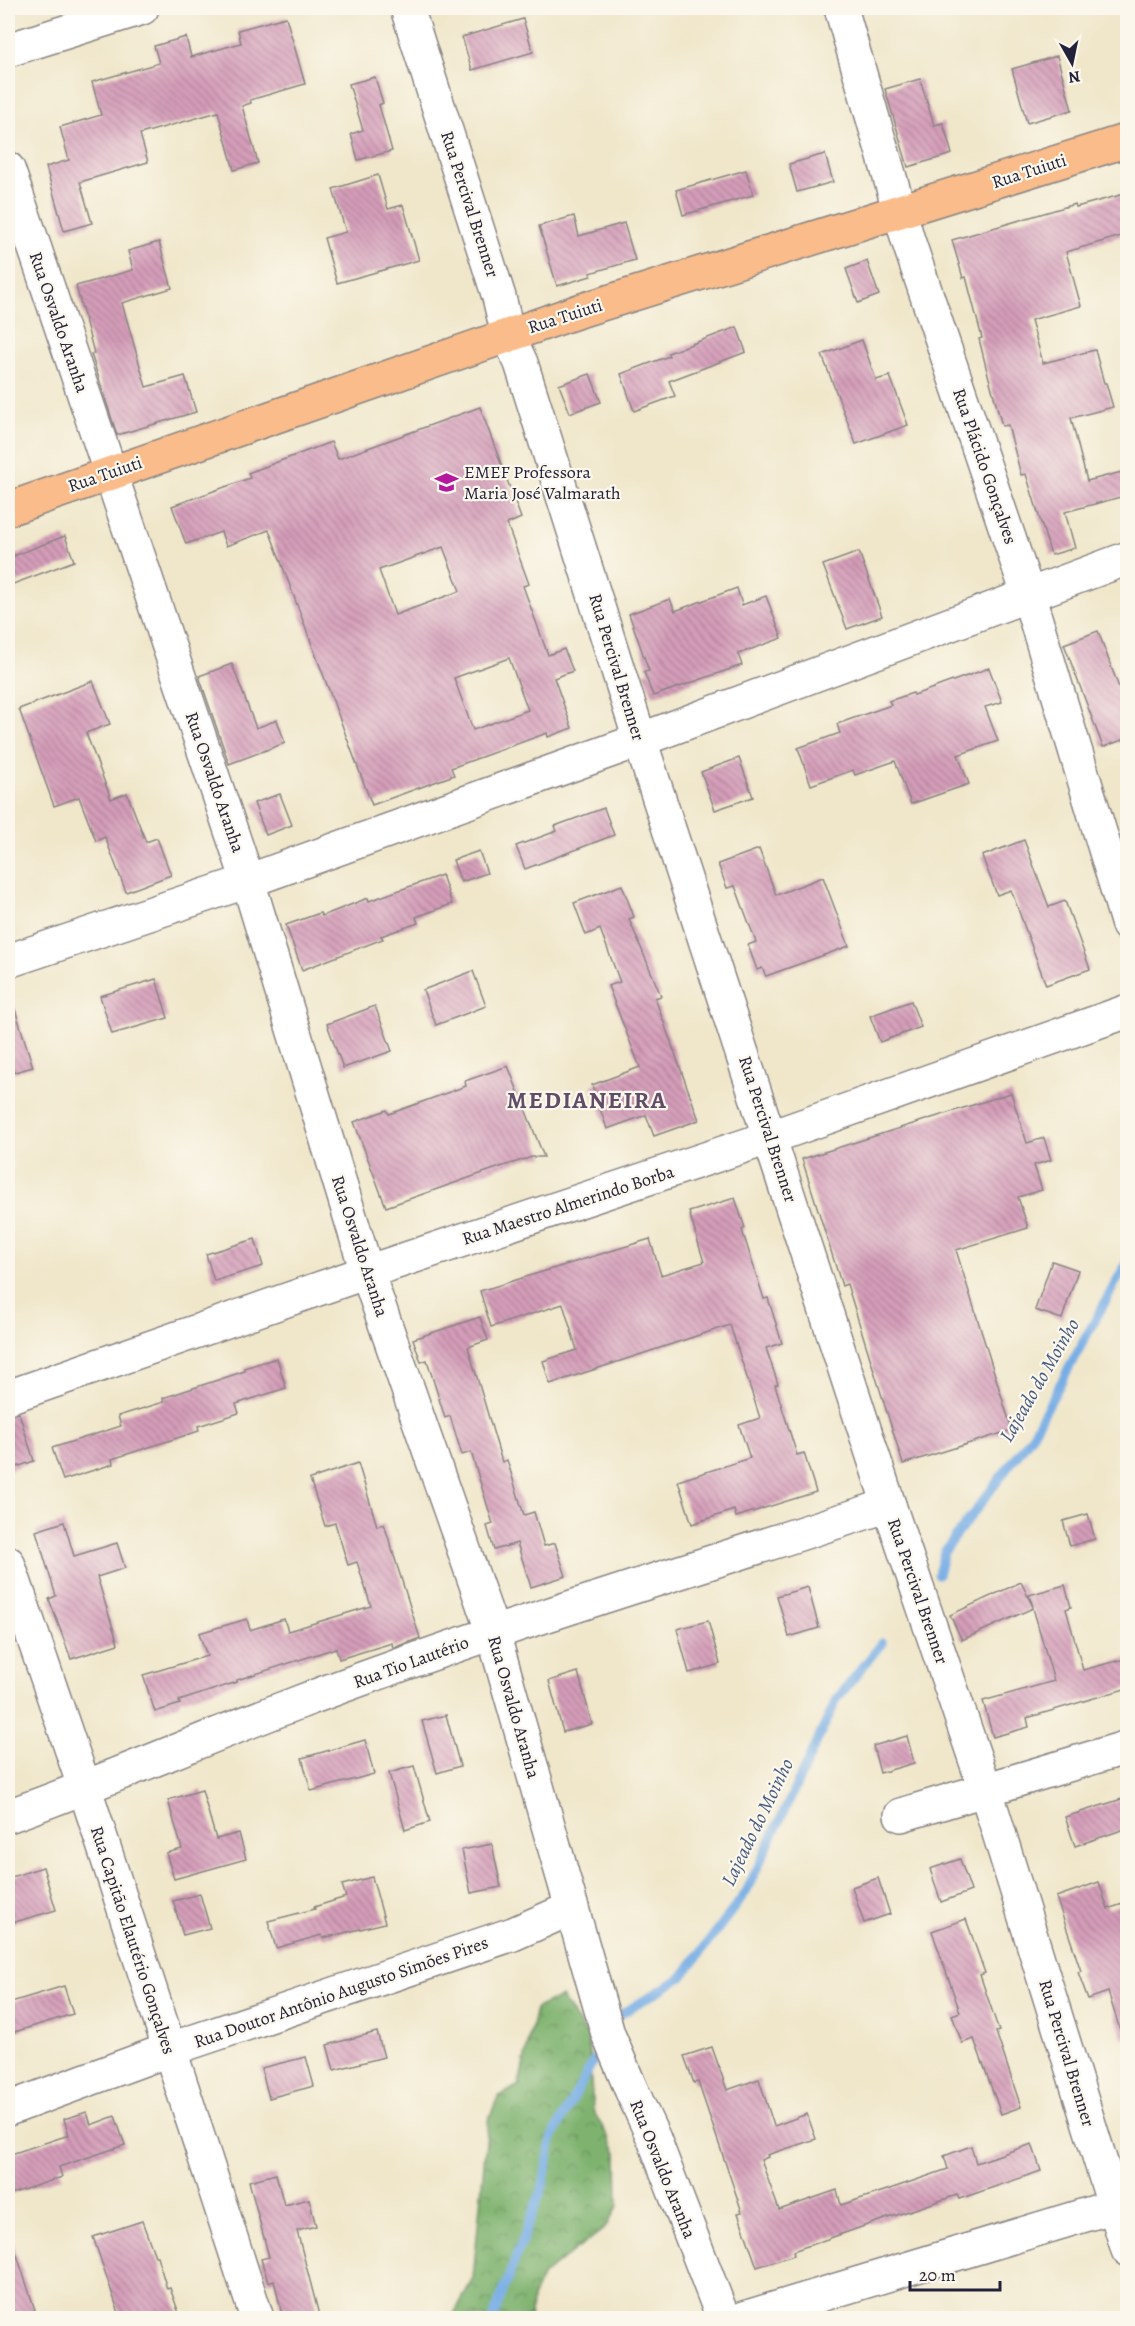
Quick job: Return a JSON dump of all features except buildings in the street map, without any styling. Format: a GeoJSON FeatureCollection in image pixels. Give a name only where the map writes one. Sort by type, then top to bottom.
{"type":"FeatureCollection","features":[{"type":"Feature","properties":{"kind":"main road","name":"Rua Tuiuti"},"geometry":{"type":"LineString","coordinates":[[8,509],[508,335],[1128,140]]}},
{"type":"Feature","properties":{"kind":"street"},"geometry":{"type":"LineString","coordinates":[[8,50],[142,8]]}},
{"type":"Feature","properties":{"kind":"street","name":"Rua Percival Brenner"},"geometry":{"type":"LineString","coordinates":[[407,8],[499,297],[508,335],[521,363],[640,740],[1121,2204],[1128,2250]]}},
{"type":"Feature","properties":{"kind":"street","name":"Rua Plácido Gonçalves"},"geometry":{"type":"LineString","coordinates":[[841,8],[900,212],[1029,594],[1128,925]]}},
{"type":"Feature","properties":{"kind":"street","name":"Rua Osvaldo Aranha"},"geometry":{"type":"LineString","coordinates":[[8,169],[248,881],[367,1272],[493,1633],[608,2034],[630,2089],[654,2139],[723,2319]]}},
{"type":"Feature","properties":{"kind":"street"},"geometry":{"type":"LineString","coordinates":[[8,961],[248,881],[640,740],[1128,558]]}},
{"type":"Feature","properties":{"kind":"street","name":"Rua Maestro Almerindo Borba"},"geometry":{"type":"LineString","coordinates":[[8,1397],[367,1272],[771,1137],[1128,1011]]}},
{"type":"Feature","properties":{"kind":"street","name":"Rua Tio Lautério"},"geometry":{"type":"LineString","coordinates":[[8,1816],[85,1789],[292,1705],[493,1633],[890,1505]]}},
{"type":"Feature","properties":{"kind":"street","name":"Rua Capitão Elautério Gonçalves"},"geometry":{"type":"LineString","coordinates":[[8,1563],[85,1789],[256,2319]]}},
{"type":"Feature","properties":{"kind":"street"},"geometry":{"type":"LineString","coordinates":[[901,1815],[1128,1747]]}},
{"type":"Feature","properties":{"kind":"street","name":"Rua Doutor Antônio Augusto Simões Pires"},"geometry":{"type":"LineString","coordinates":[[8,2109],[168,2050],[513,1934],[572,1908]]}},
{"type":"Feature","properties":{"kind":"street"},"geometry":{"type":"LineString","coordinates":[[744,2319],[1121,2204]]}},
{"type":"Feature","properties":{"kind":"green space"},"geometry":{"type":"Polygon","coordinates":[[[561,1997],[588,2036],[593,2110],[617,2153],[618,2206],[605,2228],[543,2275],[532,2298],[531,2318],[452,2318],[473,2278],[488,2121],[498,2097],[519,2085],[536,2008],[561,1997]]]}},
{"type":"Feature","properties":{"kind":"waterway","name":"Lajeado do Moinho"},"geometry":{"type":"LineString","coordinates":[[938,1574],[944,1552],[1031,1437],[1128,1260]]}},
{"type":"Feature","properties":{"kind":"waterway","name":"Lajeado do Moinho"},"geometry":{"type":"LineString","coordinates":[[614,2023],[618,2016],[682,1977],[746,1892],[837,1699],[882,1643]]}},
{"type":"Feature","properties":{"kind":"waterway","name":"Lajeado do Moinho"},"geometry":{"type":"LineString","coordinates":[[493,2318],[543,2186],[552,2138],[603,2043]]}},
{"type":"Feature","properties":{"kind":"place","name":"EMEF Professora Maria José Valmarath"},"geometry":{"type":"Point","coordinates":[446,482]}},
{"type":"Feature","properties":{"kind":"district","name":"MEDIANEIRA"},"geometry":{"type":"Point","coordinates":[587,1100]}}]}
